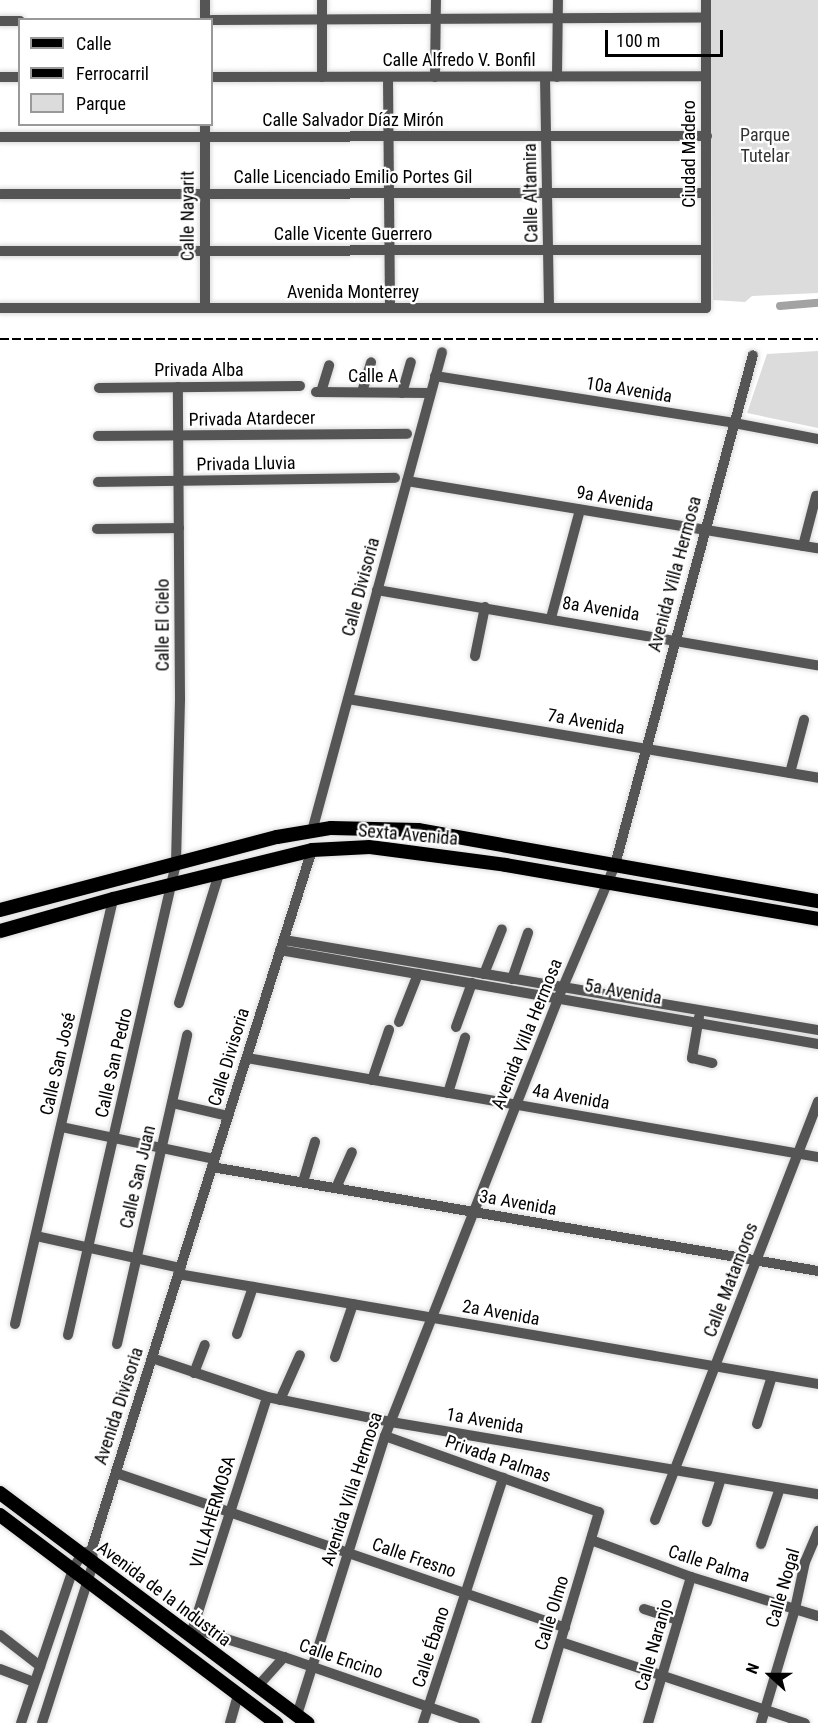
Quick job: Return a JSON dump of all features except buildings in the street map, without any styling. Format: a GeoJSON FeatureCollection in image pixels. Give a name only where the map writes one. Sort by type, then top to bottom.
{"type":"FeatureCollection","features":[{"type":"Feature","properties":{"kind":"main road","name":"Sexta Avenida"},"geometry":{"type":"LineString","coordinates":[[0,910],[277,837],[352,828],[418,830],[818,901]]}},
{"type":"Feature","properties":{"kind":"main road","name":"Sexta Avenida"},"geometry":{"type":"LineString","coordinates":[[0,931],[113,899],[312,850],[370,847],[414,851],[818,919]]}},
{"type":"Feature","properties":{"kind":"main road","name":"Avenida de la Industria"},"geometry":{"type":"LineString","coordinates":[[0,1493],[86,1552],[93,1564],[192,1633],[302,1719]]}},
{"type":"Feature","properties":{"kind":"main road","name":"Avenida de la Industria"},"geometry":{"type":"LineString","coordinates":[[0,1515],[273,1721]]}},
{"type":"Feature","properties":{"kind":"main road"},"geometry":{"type":"LineString","coordinates":[[273,1721],[302,1719]]}},
{"type":"Feature","properties":{"kind":"street"},"geometry":{"type":"LineString","coordinates":[[205,0],[205,18]]}},
{"type":"Feature","properties":{"kind":"street"},"geometry":{"type":"LineString","coordinates":[[322,0],[322,77]]}},
{"type":"Feature","properties":{"kind":"street"},"geometry":{"type":"LineString","coordinates":[[435,77],[436,0]]}},
{"type":"Feature","properties":{"kind":"street"},"geometry":{"type":"LineString","coordinates":[[557,77],[558,0]]}},
{"type":"Feature","properties":{"kind":"street","name":"Ciudad Madero"},"geometry":{"type":"LineString","coordinates":[[706,0],[706,308]]}},
{"type":"Feature","properties":{"kind":"street"},"geometry":{"type":"LineString","coordinates":[[213,20],[706,17]]}},
{"type":"Feature","properties":{"kind":"street"},"geometry":{"type":"LineString","coordinates":[[0,21],[18,21]]}},
{"type":"Feature","properties":{"kind":"street","name":"Calle Alfredo V. Bonfil"},"geometry":{"type":"LineString","coordinates":[[213,77],[706,76]]}},
{"type":"Feature","properties":{"kind":"street"},"geometry":{"type":"LineString","coordinates":[[0,77],[18,77]]}},
{"type":"Feature","properties":{"kind":"street"},"geometry":{"type":"LineString","coordinates":[[388,77],[390,308]]}},
{"type":"Feature","properties":{"kind":"street","name":"Calle Altamira"},"geometry":{"type":"LineString","coordinates":[[545,77],[549,309]]}},
{"type":"Feature","properties":{"kind":"street","name":"Calle Nayarit"},"geometry":{"type":"LineString","coordinates":[[205,126],[205,308]]}},
{"type":"Feature","properties":{"kind":"street","name":"Calle Salvador Díaz Mirón"},"geometry":{"type":"LineString","coordinates":[[0,137],[707,136]]}},
{"type":"Feature","properties":{"kind":"street","name":"Calle Licenciado Emilio Portes Gil"},"geometry":{"type":"LineString","coordinates":[[0,194],[706,193]]}},
{"type":"Feature","properties":{"kind":"street","name":"Calle Vicente Guerrero"},"geometry":{"type":"LineString","coordinates":[[0,251],[706,250]]}},
{"type":"Feature","properties":{"kind":"street","name":"Avenida Monterrey"},"geometry":{"type":"LineString","coordinates":[[0,308],[706,308]]}},
{"type":"Feature","properties":{"kind":"street","name":"Calle Divisoria"},"geometry":{"type":"LineString","coordinates":[[312,831],[441,352]]}},
{"type":"Feature","properties":{"kind":"street","name":"Avenida Villa Hermosa"},"geometry":{"type":"LineString","coordinates":[[302,1719],[313,1667],[391,1422],[561,992],[615,865],[703,531],[753,355]]}},
{"type":"Feature","properties":{"kind":"street"},"geometry":{"type":"LineString","coordinates":[[362,392],[371,362]]}},
{"type":"Feature","properties":{"kind":"street"},"geometry":{"type":"LineString","coordinates":[[402,393],[411,362]]}},
{"type":"Feature","properties":{"kind":"street","name":"Calle A"},"geometry":{"type":"LineString","coordinates":[[329,365],[319,392],[430,393]]}},
{"type":"Feature","properties":{"kind":"street","name":"10a Avenida"},"geometry":{"type":"LineString","coordinates":[[435,376],[734,423],[818,439]]}},
{"type":"Feature","properties":{"kind":"street","name":"Privada Alba"},"geometry":{"type":"LineString","coordinates":[[99,387],[300,386]]}},
{"type":"Feature","properties":{"kind":"street","name":"Calle El Cielo"},"geometry":{"type":"LineString","coordinates":[[172,885],[176,863],[180,699],[178,387]]}},
{"type":"Feature","properties":{"kind":"street","name":"Privada Atardecer"},"geometry":{"type":"LineString","coordinates":[[98,436],[407,434]]}},
{"type":"Feature","properties":{"kind":"street","name":"Privada Lluvia"},"geometry":{"type":"LineString","coordinates":[[98,482],[395,478]]}},
{"type":"Feature","properties":{"kind":"street","name":"9a Avenida"},"geometry":{"type":"LineString","coordinates":[[407,481],[703,531],[818,547]]}},
{"type":"Feature","properties":{"kind":"street"},"geometry":{"type":"LineString","coordinates":[[802,546],[816,496]]}},
{"type":"Feature","properties":{"kind":"street"},"geometry":{"type":"LineString","coordinates":[[551,618],[580,510]]}},
{"type":"Feature","properties":{"kind":"street"},"geometry":{"type":"LineString","coordinates":[[97,529],[178,528]]}},
{"type":"Feature","properties":{"kind":"street","name":"8a Avenida"},"geometry":{"type":"LineString","coordinates":[[377,590],[675,638],[818,664]]}},
{"type":"Feature","properties":{"kind":"street"},"geometry":{"type":"LineString","coordinates":[[474,657],[485,607]]}},
{"type":"Feature","properties":{"kind":"street","name":"7a Avenida"},"geometry":{"type":"LineString","coordinates":[[348,699],[818,778]]}},
{"type":"Feature","properties":{"kind":"street"},"geometry":{"type":"LineString","coordinates":[[790,773],[804,720]]}},
{"type":"Feature","properties":{"kind":"street","name":"Calle Divisoria"},"geometry":{"type":"LineString","coordinates":[[179,1271],[312,850]]}},
{"type":"Feature","properties":{"kind":"street"},"geometry":{"type":"LineString","coordinates":[[179,1003],[219,874]]}},
{"type":"Feature","properties":{"kind":"street","name":"Calle San Pedro"},"geometry":{"type":"LineString","coordinates":[[68,1335],[172,885]]}},
{"type":"Feature","properties":{"kind":"street","name":"Calle San José"},"geometry":{"type":"LineString","coordinates":[[15,1324],[113,899]]}},
{"type":"Feature","properties":{"kind":"street"},"geometry":{"type":"LineString","coordinates":[[484,974],[502,929]]}},
{"type":"Feature","properties":{"kind":"street"},"geometry":{"type":"LineString","coordinates":[[512,979],[528,933]]}},
{"type":"Feature","properties":{"kind":"street","name":"5a Avenida"},"geometry":{"type":"LineString","coordinates":[[282,945],[380,962],[472,983],[701,1010],[818,1030]]}},
{"type":"Feature","properties":{"kind":"street"},"geometry":{"type":"LineString","coordinates":[[399,1022],[424,971]]}},
{"type":"Feature","properties":{"kind":"street","name":"5a Avenida"},"geometry":{"type":"LineString","coordinates":[[424,971],[484,974],[512,979],[698,1022],[818,1044]]}},
{"type":"Feature","properties":{"kind":"street"},"geometry":{"type":"LineString","coordinates":[[456,1027],[472,983]]}},
{"type":"Feature","properties":{"kind":"street"},"geometry":{"type":"LineString","coordinates":[[701,1010],[692,1059],[712,1063]]}},
{"type":"Feature","properties":{"kind":"street"},"geometry":{"type":"LineString","coordinates":[[372,1080],[389,1030]]}},
{"type":"Feature","properties":{"kind":"street","name":"Calle San Juan"},"geometry":{"type":"LineString","coordinates":[[117,1344],[187,1035]]}},
{"type":"Feature","properties":{"kind":"street"},"geometry":{"type":"LineString","coordinates":[[448,1093],[465,1038]]}},
{"type":"Feature","properties":{"kind":"street","name":"4a Avenida"},"geometry":{"type":"LineString","coordinates":[[247,1058],[818,1157]]}},
{"type":"Feature","properties":{"kind":"street","name":"Calle Matamoros"},"geometry":{"type":"LineString","coordinates":[[655,1520],[818,1102]]}},
{"type":"Feature","properties":{"kind":"street"},"geometry":{"type":"LineString","coordinates":[[172,1103],[228,1116]]}},
{"type":"Feature","properties":{"kind":"street","name":"3a Avenida"},"geometry":{"type":"LineString","coordinates":[[61,1127],[303,1182],[818,1271]]}},
{"type":"Feature","properties":{"kind":"street"},"geometry":{"type":"LineString","coordinates":[[303,1182],[315,1142]]}},
{"type":"Feature","properties":{"kind":"street"},"geometry":{"type":"LineString","coordinates":[[336,1188],[352,1152]]}},
{"type":"Feature","properties":{"kind":"street","name":"2a Avenida"},"geometry":{"type":"LineString","coordinates":[[36,1236],[253,1287],[818,1384]]}},
{"type":"Feature","properties":{"kind":"street","name":"Avenida Divisoria"},"geometry":{"type":"LineString","coordinates":[[21,1723],[73,1569],[86,1552],[116,1473],[179,1271]]}},
{"type":"Feature","properties":{"kind":"street"},"geometry":{"type":"LineString","coordinates":[[237,1334],[253,1287]]}},
{"type":"Feature","properties":{"kind":"street"},"geometry":{"type":"LineString","coordinates":[[335,1357],[353,1304]]}},
{"type":"Feature","properties":{"kind":"street"},"geometry":{"type":"LineString","coordinates":[[194,1373],[205,1345]]}},
{"type":"Feature","properties":{"kind":"street"},"geometry":{"type":"LineString","coordinates":[[280,1400],[300,1355]]}},
{"type":"Feature","properties":{"kind":"street","name":"1a Avenida"},"geometry":{"type":"LineString","coordinates":[[152,1358],[280,1400],[391,1422],[818,1494]]}},
{"type":"Feature","properties":{"kind":"street"},"geometry":{"type":"LineString","coordinates":[[757,1424],[772,1376]]}},
{"type":"Feature","properties":{"kind":"street","name":"VILLAHERMOSA"},"geometry":{"type":"LineString","coordinates":[[192,1633],[267,1397]]}},
{"type":"Feature","properties":{"kind":"street","name":"Privada Palmas"},"geometry":{"type":"LineString","coordinates":[[386,1436],[599,1512]]}},
{"type":"Feature","properties":{"kind":"street","name":"Calle Fresno"},"geometry":{"type":"LineString","coordinates":[[116,1473],[565,1628]]}},
{"type":"Feature","properties":{"kind":"street","name":"Calle Ébano"},"geometry":{"type":"LineString","coordinates":[[423,1723],[503,1478]]}},
{"type":"Feature","properties":{"kind":"street"},"geometry":{"type":"LineString","coordinates":[[707,1522],[722,1478]]}},
{"type":"Feature","properties":{"kind":"street"},"geometry":{"type":"LineString","coordinates":[[761,1544],[780,1488]]}},
{"type":"Feature","properties":{"kind":"street","name":"Calle Olmo"},"geometry":{"type":"LineString","coordinates":[[536,1723],[599,1512]]}},
{"type":"Feature","properties":{"kind":"street","name":"Calle Nogal"},"geometry":{"type":"LineString","coordinates":[[761,1723],[795,1609],[805,1562],[818,1531]]}},
{"type":"Feature","properties":{"kind":"street","name":"Calle Palma"},"geometry":{"type":"LineString","coordinates":[[591,1540],[691,1577],[818,1616]]}},
{"type":"Feature","properties":{"kind":"street"},"geometry":{"type":"LineString","coordinates":[[42,1723],[93,1564]]}},
{"type":"Feature","properties":{"kind":"street","name":"Calle Naranjo"},"geometry":{"type":"LineString","coordinates":[[648,1723],[691,1577]]}},
{"type":"Feature","properties":{"kind":"street"},"geometry":{"type":"LineString","coordinates":[[644,1609],[678,1620]]}},
{"type":"Feature","properties":{"kind":"street","name":"Calle Encino"},"geometry":{"type":"LineString","coordinates":[[192,1633],[284,1657],[475,1723]]}},
{"type":"Feature","properties":{"kind":"street"},"geometry":{"type":"LineString","coordinates":[[0,1635],[40,1666]]}},
{"type":"Feature","properties":{"kind":"street"},"geometry":{"type":"LineString","coordinates":[[561,1642],[805,1723]]}},
{"type":"Feature","properties":{"kind":"street"},"geometry":{"type":"LineString","coordinates":[[258,1686],[284,1657]]}},
{"type":"Feature","properties":{"kind":"street"},"geometry":{"type":"LineString","coordinates":[[0,1669],[34,1682]]}},
{"type":"Feature","properties":{"kind":"street"},"geometry":{"type":"LineString","coordinates":[[230,1723],[238,1695]]}},
{"type":"Feature","properties":{"kind":"green space","name":"Parque Tutelar"},"geometry":{"type":"Polygon","coordinates":[[[710,0],[818,0],[818,293],[752,296],[745,302],[713,300],[710,0]]]}},
{"type":"Feature","properties":{"kind":"green space"},"geometry":{"type":"Polygon","coordinates":[[[818,351],[818,428],[747,413],[767,354],[818,351]]]}},
{"type":"Feature","properties":{"kind":"waterway"},"geometry":{"type":"LineString","coordinates":[[780,306],[818,303]]}},
{"type":"Feature","properties":{"kind":"railway"},"geometry":{"type":"LineString","coordinates":[[0,339],[818,339]]}}]}
